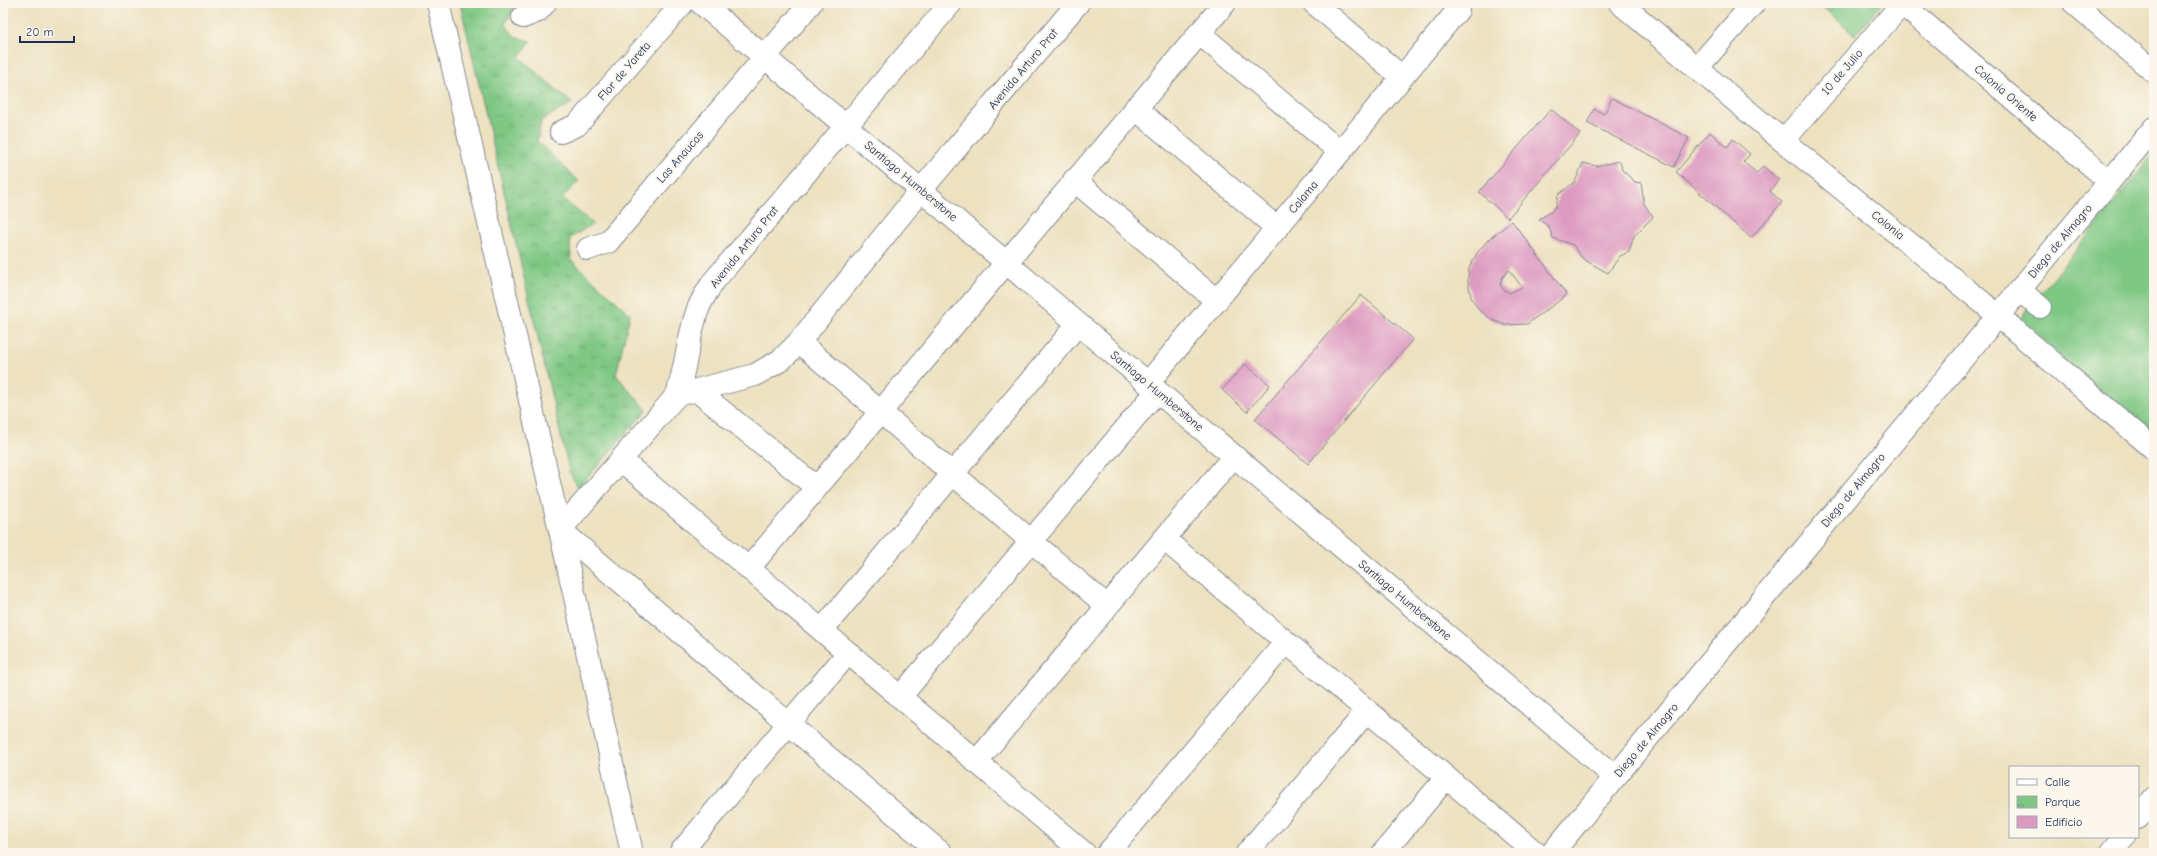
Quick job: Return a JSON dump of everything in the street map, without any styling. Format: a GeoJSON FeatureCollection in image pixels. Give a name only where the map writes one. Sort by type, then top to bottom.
{"type":"FeatureCollection","features":[{"type":"Feature","properties":{"kind":"street"},"geometry":{"type":"LineString","coordinates":[[438,3],[560,530],[632,853]]}},
{"type":"Feature","properties":{"kind":"street"},"geometry":{"type":"LineString","coordinates":[[523,17],[538,12],[546,3]]}},
{"type":"Feature","properties":{"kind":"street","name":"Flor de Yareta"},"geometry":{"type":"LineString","coordinates":[[561,132],[577,125],[683,3]]}},
{"type":"Feature","properties":{"kind":"street","name":"Santiago Humberstone"},"geometry":{"type":"LineString","coordinates":[[701,3],[1152,387],[1615,777]]}},
{"type":"Feature","properties":{"kind":"street","name":"Las Anaucas"},"geometry":{"type":"LineString","coordinates":[[588,249],[608,242],[812,3]]}},
{"type":"Feature","properties":{"kind":"street","name":"Avenida Arturo Prat"},"geometry":{"type":"LineString","coordinates":[[687,393],[684,374],[690,340],[698,308],[713,282],[845,125],[951,3]]}},
{"type":"Feature","properties":{"kind":"street","name":"Avenida Arturo Prat"},"geometry":{"type":"LineString","coordinates":[[560,530],[621,460],[687,393],[754,374],[781,360],[799,342],[921,190],[1078,3]]}},
{"type":"Feature","properties":{"kind":"street"},"geometry":{"type":"LineString","coordinates":[[749,568],[1224,3]]}},
{"type":"Feature","properties":{"kind":"street"},"geometry":{"type":"LineString","coordinates":[[1314,3],[1402,77]]}},
{"type":"Feature","properties":{"kind":"street","name":"Colonia"},"geometry":{"type":"LineString","coordinates":[[1620,3],[1783,140],[1998,315],[2154,449]]}},
{"type":"Feature","properties":{"kind":"street"},"geometry":{"type":"LineString","coordinates":[[1697,68],[1754,3]]}},
{"type":"Feature","properties":{"kind":"street","name":"10 de Julio"},"geometry":{"type":"LineString","coordinates":[[1783,140],[1902,4]]}},
{"type":"Feature","properties":{"kind":"street","name":"Colonia Oriente"},"geometry":{"type":"LineString","coordinates":[[1902,4],[2109,181]]}},
{"type":"Feature","properties":{"kind":"street","name":"Calama"},"geometry":{"type":"LineString","coordinates":[[900,697],[1030,541],[1152,387],[1217,301],[1402,77],[1458,6]]}},
{"type":"Feature","properties":{"kind":"street"},"geometry":{"type":"LineString","coordinates":[[2083,6],[2154,72]]}},
{"type":"Feature","properties":{"kind":"street"},"geometry":{"type":"LineString","coordinates":[[1199,33],[1340,152]]}},
{"type":"Feature","properties":{"kind":"street"},"geometry":{"type":"LineString","coordinates":[[1135,108],[1277,228]]}},
{"type":"Feature","properties":{"kind":"street","name":"Diego de Almagro"},"geometry":{"type":"LineString","coordinates":[[1552,853],[2154,128]]}},
{"type":"Feature","properties":{"kind":"street"},"geometry":{"type":"LineString","coordinates":[[1074,180],[1217,301]]}},
{"type":"Feature","properties":{"kind":"street"},"geometry":{"type":"LineString","coordinates":[[2019,290],[2040,307]]}},
{"type":"Feature","properties":{"kind":"street"},"geometry":{"type":"LineString","coordinates":[[822,630],[1078,324]]}},
{"type":"Feature","properties":{"kind":"street"},"geometry":{"type":"LineString","coordinates":[[799,342],[1107,606]]}},
{"type":"Feature","properties":{"kind":"street"},"geometry":{"type":"LineString","coordinates":[[687,393],[816,487]]}},
{"type":"Feature","properties":{"kind":"street"},"geometry":{"type":"LineString","coordinates":[[976,762],[1234,456]]}},
{"type":"Feature","properties":{"kind":"street"},"geometry":{"type":"LineString","coordinates":[[621,460],[1084,853]]}},
{"type":"Feature","properties":{"kind":"street"},"geometry":{"type":"LineString","coordinates":[[560,530],[941,853]]}},
{"type":"Feature","properties":{"kind":"street"},"geometry":{"type":"LineString","coordinates":[[1164,539],[1536,853]]}},
{"type":"Feature","properties":{"kind":"street"},"geometry":{"type":"LineString","coordinates":[[1108,853],[1286,642]]}},
{"type":"Feature","properties":{"kind":"street"},"geometry":{"type":"LineString","coordinates":[[680,853],[848,653]]}},
{"type":"Feature","properties":{"kind":"street"},"geometry":{"type":"LineString","coordinates":[[1247,853],[1367,711]]}},
{"type":"Feature","properties":{"kind":"street"},"geometry":{"type":"LineString","coordinates":[[1383,853],[1446,778]]}},
{"type":"Feature","properties":{"kind":"street"},"geometry":{"type":"LineString","coordinates":[[2139,817],[2154,798]]}},
{"type":"Feature","properties":{"kind":"street"},"geometry":{"type":"LineString","coordinates":[[2111,853],[2123,838]]}},
{"type":"Feature","properties":{"kind":"green space"},"geometry":{"type":"Polygon","coordinates":[[[460,3],[517,3],[505,24],[515,37],[531,41],[519,57],[572,103],[541,121],[537,141],[579,181],[562,198],[593,224],[570,238],[571,260],[630,314],[616,375],[647,410],[578,488],[569,471],[460,3]]]}},
{"type":"Feature","properties":{"kind":"green space"},"geometry":{"type":"Polygon","coordinates":[[[1818,3],[1880,3],[1882,4],[1855,35],[1818,3]]]}},
{"type":"Feature","properties":{"kind":"green space"},"geometry":{"type":"Polygon","coordinates":[[[2154,153],[2154,438],[2019,320],[2154,153]]]}},
{"type":"Feature","properties":{"kind":"building"},"geometry":{"type":"Polygon","coordinates":[[[1612,98],[1689,138],[1674,167],[1587,123],[1594,109],[1604,114],[1612,98]]]}},
{"type":"Feature","properties":{"kind":"building"},"geometry":{"type":"Polygon","coordinates":[[[1551,109],[1580,134],[1508,218],[1479,192],[1551,109]]]}},
{"type":"Feature","properties":{"kind":"building"},"geometry":{"type":"Polygon","coordinates":[[[1710,132],[1727,147],[1733,139],[1750,154],[1743,162],[1757,173],[1763,166],[1779,180],[1770,191],[1782,202],[1751,238],[1676,172],[1710,132]]]}},
{"type":"Feature","properties":{"kind":"building"},"geometry":{"type":"Polygon","coordinates":[[[1620,161],[1622,170],[1635,182],[1641,183],[1644,204],[1653,217],[1634,236],[1629,252],[1620,256],[1608,273],[1583,259],[1573,245],[1553,238],[1549,227],[1539,219],[1551,212],[1556,206],[1558,195],[1575,182],[1583,163],[1596,166],[1620,161]]]}},
{"type":"Feature","properties":{"kind":"building"},"geometry":{"type":"Polygon","coordinates":[[[1512,221],[1567,295],[1527,324],[1505,325],[1492,320],[1478,309],[1471,297],[1468,282],[1469,268],[1477,253],[1488,240],[1512,221]],[[1509,270],[1502,278],[1500,285],[1504,290],[1510,293],[1522,287],[1509,270]]]}},
{"type":"Feature","properties":{"kind":"building"},"geometry":{"type":"Polygon","coordinates":[[[1361,295],[1413,339],[1308,464],[1255,419],[1361,295]]]}},
{"type":"Feature","properties":{"kind":"building"},"geometry":{"type":"Polygon","coordinates":[[[1245,364],[1270,385],[1247,412],[1222,390],[1245,364]]]}}]}
